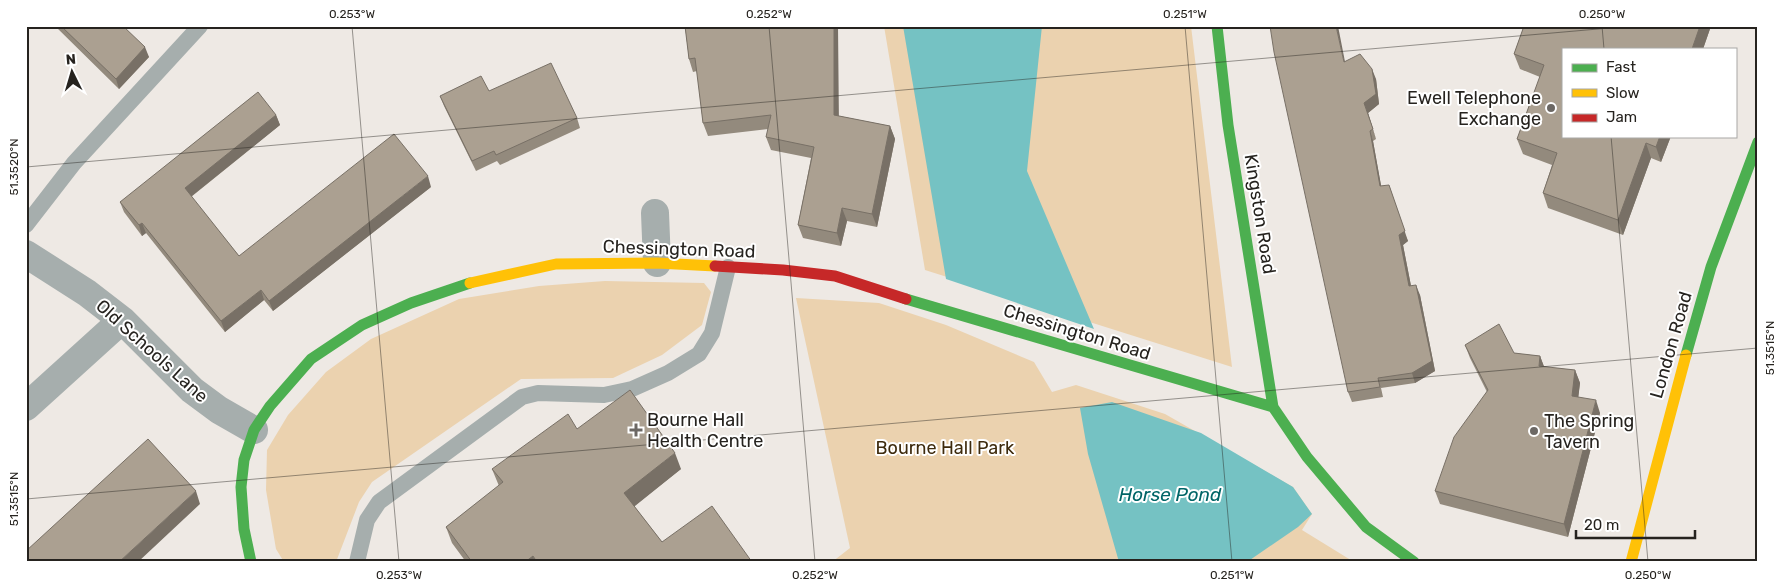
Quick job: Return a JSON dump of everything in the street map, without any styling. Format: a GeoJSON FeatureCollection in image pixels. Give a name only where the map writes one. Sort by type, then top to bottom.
{"type":"FeatureCollection","features":[{"type":"Feature","properties":{"kind":"main road","name":"Kingston Road"},"geometry":{"type":"LineString","coordinates":[[1217,26],[1228,126],[1272,407]]}},
{"type":"Feature","properties":{"kind":"main road","name":"London Road"},"geometry":{"type":"LineString","coordinates":[[1631,562],[1675,395],[1712,268],[1758,142]]}},
{"type":"Feature","properties":{"kind":"main road","name":"Chessington Road"},"geometry":{"type":"LineString","coordinates":[[252,562],[244,529],[242,487],[244,460],[254,430],[290,380],[311,359],[362,325],[411,303],[456,286],[516,271],[556,264],[657,263],[783,270],[835,276],[943,311],[1272,407]]}},
{"type":"Feature","properties":{"kind":"main road"},"geometry":{"type":"LineString","coordinates":[[1272,407],[1307,457],[1366,526],[1414,562]]}},
{"type":"Feature","properties":{"kind":"street"},"geometry":{"type":"LineString","coordinates":[[655,213],[657,263]]}},
{"type":"Feature","properties":{"kind":"street","name":"Old Schools Lane"},"geometry":{"type":"LineString","coordinates":[[26,254],[87,293],[122,320],[192,390],[219,410],[254,430]]}},
{"type":"Feature","properties":{"kind":"street"},"geometry":{"type":"LineString","coordinates":[[26,407],[122,320]]}},
{"type":"Feature","properties":{"kind":"lane"},"geometry":{"type":"LineString","coordinates":[[26,225],[74,162],[200,26]]}},
{"type":"Feature","properties":{"kind":"lane"},"geometry":{"type":"LineString","coordinates":[[357,562],[367,520],[379,502],[522,397],[538,393],[604,395],[632,388],[668,373],[699,354],[712,333],[728,267]]}},
{"type":"Feature","properties":{"kind":"green space"},"geometry":{"type":"Polygon","coordinates":[[[884,26],[1191,26],[1232,367],[925,270],[884,26]]]}},
{"type":"Feature","properties":{"kind":"green space"},"geometry":{"type":"Polygon","coordinates":[[[605,281],[704,283],[711,292],[702,325],[662,355],[613,378],[521,379],[372,482],[359,502],[336,562],[284,562],[276,549],[266,490],[267,450],[288,415],[326,372],[371,339],[459,299],[539,286],[605,281]]]}},
{"type":"Feature","properties":{"kind":"green space","name":"Bourne Hall Park"},"geometry":{"type":"Polygon","coordinates":[[[796,298],[879,303],[946,325],[1034,362],[1052,392],[1076,385],[1165,414],[1293,487],[1312,514],[1302,530],[1354,562],[832,562],[850,548],[796,298]]]}},
{"type":"Feature","properties":{"kind":"water"},"geometry":{"type":"Polygon","coordinates":[[[903,26],[1042,26],[1027,171],[1094,329],[946,279],[903,26]]]}},
{"type":"Feature","properties":{"kind":"water","name":"Horse Pond"},"geometry":{"type":"Polygon","coordinates":[[[1112,402],[1201,433],[1293,487],[1312,514],[1298,527],[1247,562],[1119,562],[1088,454],[1080,408],[1112,402]]]}},
{"type":"Feature","properties":{"kind":"building"},"geometry":{"type":"Polygon","coordinates":[[[61,26],[123,26],[145,47],[116,79],[61,26]]]}},
{"type":"Feature","properties":{"kind":"building"},"geometry":{"type":"Polygon","coordinates":[[[685,26],[834,26],[834,115],[890,126],[872,214],[842,208],[837,233],[798,225],[814,147],[766,137],[771,115],[703,123],[695,58],[689,59],[685,26]]]}},
{"type":"Feature","properties":{"kind":"building"},"geometry":{"type":"Polygon","coordinates":[[[1270,26],[1336,26],[1344,62],[1360,54],[1372,69],[1376,94],[1364,103],[1373,129],[1370,131],[1380,186],[1389,185],[1405,231],[1399,235],[1409,286],[1416,285],[1432,361],[1412,373],[1378,378],[1380,387],[1348,392],[1274,52],[1270,26]]]}},
{"type":"Feature","properties":{"kind":"building","name":"Ewell Telephone Exchange"},"geometry":{"type":"Polygon","coordinates":[[[1524,26],[1700,26],[1692,48],[1562,48],[1562,138],[1659,138],[1656,147],[1646,143],[1618,220],[1543,193],[1557,153],[1517,139],[1544,65],[1514,54],[1524,26]]]}},
{"type":"Feature","properties":{"kind":"building"},"geometry":{"type":"Polygon","coordinates":[[[551,63],[577,118],[496,155],[494,151],[472,161],[440,96],[481,76],[489,91],[551,63]]]}},
{"type":"Feature","properties":{"kind":"building"},"geometry":{"type":"Polygon","coordinates":[[[258,92],[276,115],[185,188],[239,256],[394,134],[428,176],[269,301],[261,290],[221,321],[142,223],[139,225],[120,202],[258,92]]]}},
{"type":"Feature","properties":{"kind":"building","name":"The Spring Tavern"},"geometry":{"type":"Polygon","coordinates":[[[1499,324],[1514,353],[1540,356],[1539,366],[1575,370],[1572,396],[1596,400],[1564,524],[1435,491],[1454,437],[1488,390],[1465,345],[1499,324]]]}},
{"type":"Feature","properties":{"kind":"building","name":"Bourne Hall Health Centre"},"geometry":{"type":"Polygon","coordinates":[[[630,390],[675,453],[624,493],[662,542],[712,506],[752,562],[537,562],[533,556],[525,562],[472,562],[446,527],[503,482],[492,469],[568,414],[577,429],[630,390]]]}},
{"type":"Feature","properties":{"kind":"building"},"geometry":{"type":"Polygon","coordinates":[[[148,439],[196,491],[119,562],[26,562],[26,551],[148,439]]]}},
{"type":"Feature","properties":{"kind":"traffic: fast"},"geometry":{"type":"LineString","coordinates":[[1217,26],[1228,125],[1273,407],[1307,457],[1366,527],[1414,562]]}},
{"type":"Feature","properties":{"kind":"traffic: fast"},"geometry":{"type":"LineString","coordinates":[[1686,355],[1711,267],[1758,142]]}},
{"type":"Feature","properties":{"kind":"traffic: fast"},"geometry":{"type":"LineString","coordinates":[[251,562],[244,529],[241,487],[244,460],[254,430],[270,406],[311,359],[362,325],[411,303],[470,283]]}},
{"type":"Feature","properties":{"kind":"traffic: fast"},"geometry":{"type":"LineString","coordinates":[[906,299],[1273,407]]}},
{"type":"Feature","properties":{"kind":"traffic: slow"},"geometry":{"type":"LineString","coordinates":[[470,283],[556,264],[657,263],[715,266]]}},
{"type":"Feature","properties":{"kind":"traffic: slow"},"geometry":{"type":"LineString","coordinates":[[1631,562],[1686,355]]}},
{"type":"Feature","properties":{"kind":"traffic: jam"},"geometry":{"type":"LineString","coordinates":[[715,266],[783,270],[835,276],[906,299]]}},
{"type":"Feature","properties":{"kind":"place","name":"Ewell Telephone Exchange"},"geometry":{"type":"Point","coordinates":[1551,108]}},
{"type":"Feature","properties":{"kind":"place","name":"Bourne Hall Health Centre"},"geometry":{"type":"Point","coordinates":[636,430]}},
{"type":"Feature","properties":{"kind":"place","name":"The Spring Tavern"},"geometry":{"type":"Point","coordinates":[1534,431]}}]}
